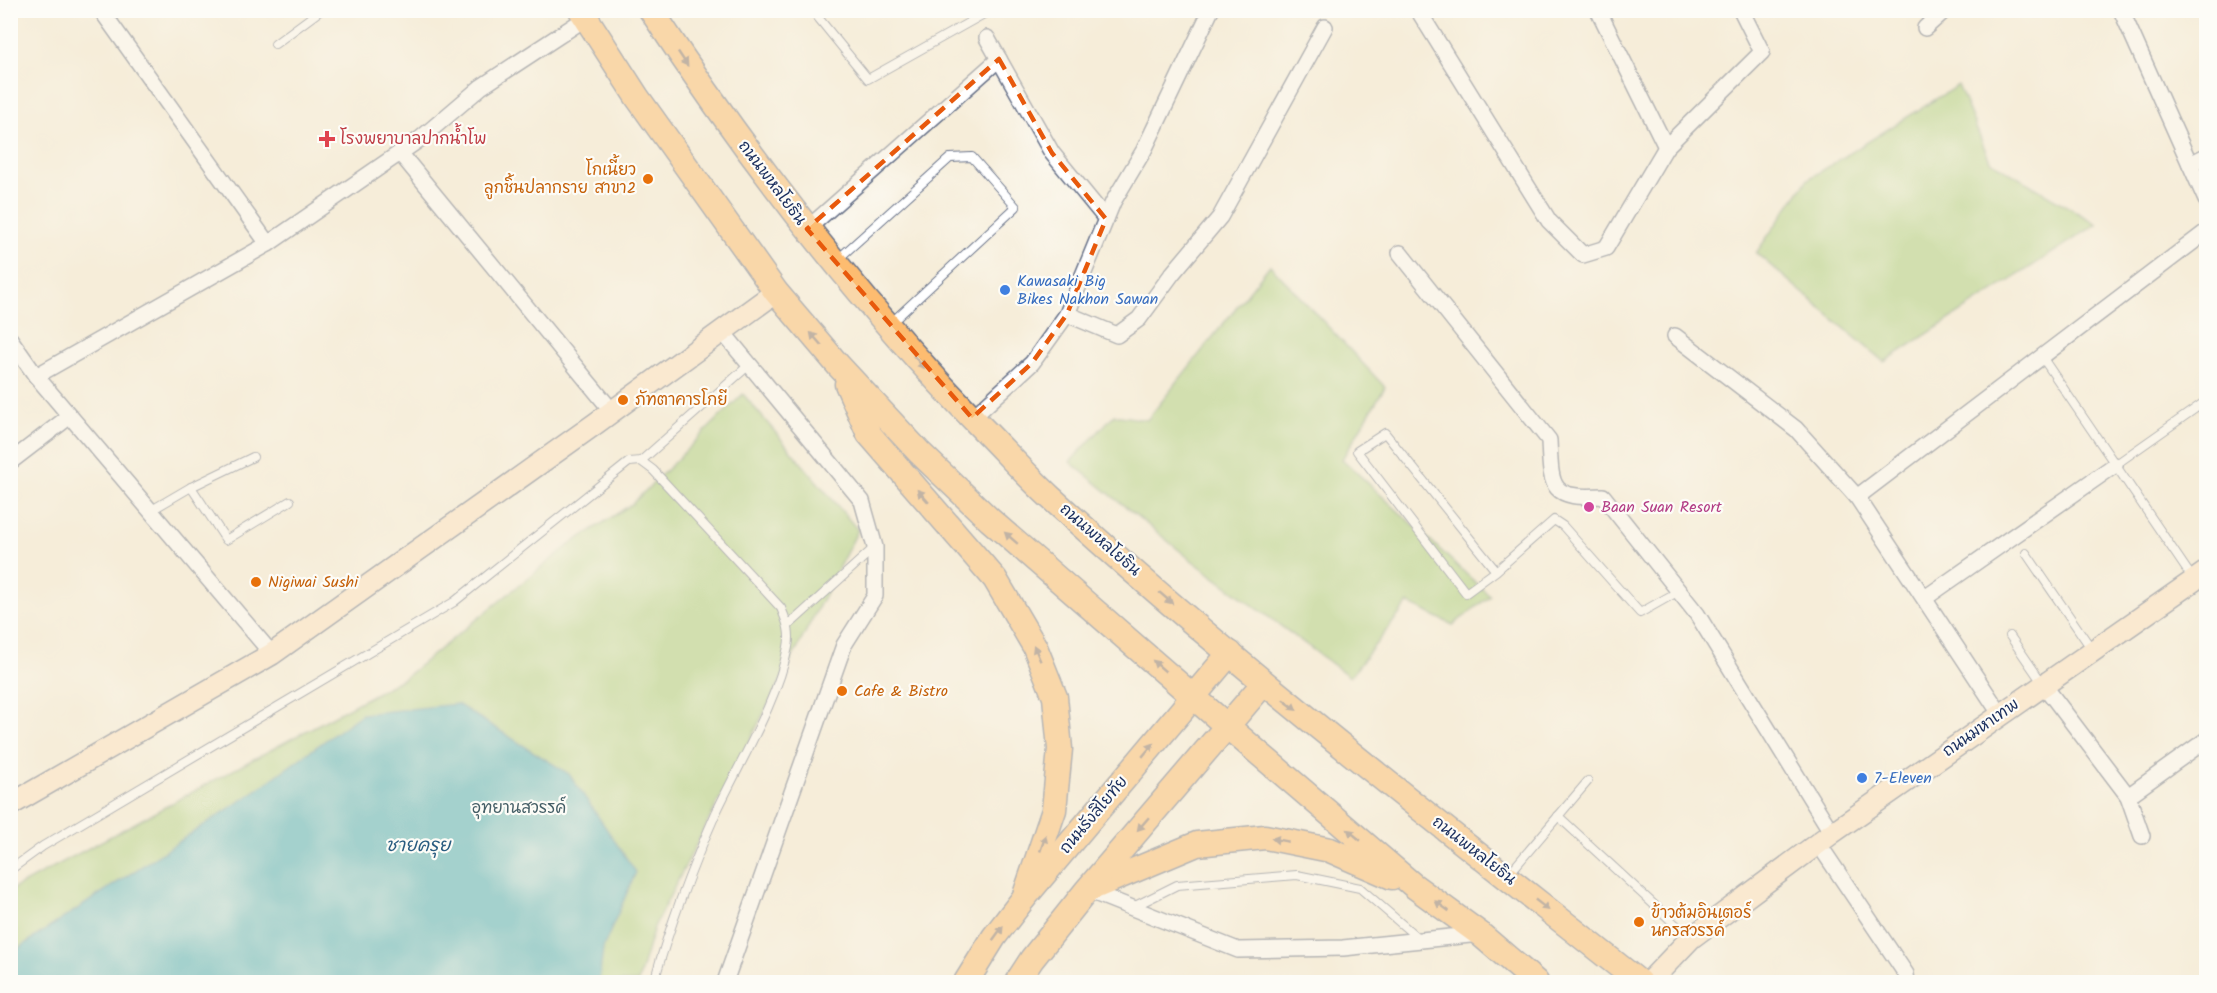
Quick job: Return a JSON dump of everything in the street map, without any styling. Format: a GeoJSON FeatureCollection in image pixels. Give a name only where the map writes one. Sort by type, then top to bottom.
{"type":"FeatureCollection","features":[{"type":"Feature","properties":{"kind":"main road","name":"ถนนพหลโยธิน"},"geometry":{"type":"LineString","coordinates":[[651,10],[759,168],[834,263],[972,418],[1048,495],[1263,684],[1639,982]]}},
{"type":"Feature","properties":{"kind":"main road"},"geometry":{"type":"LineString","coordinates":[[584,14],[644,107],[776,292],[838,364],[920,452],[990,520],[1227,726],[1414,886],[1480,934],[1535,982]]}},
{"type":"Feature","properties":{"kind":"main road"},"geometry":{"type":"LineString","coordinates":[[838,364],[869,434],[994,579],[1035,647],[1055,697],[1060,749],[1054,810],[1024,898]]}},
{"type":"Feature","properties":{"kind":"main road","name":"ถนนรังสิโยทัย"},"geometry":{"type":"LineString","coordinates":[[966,982],[994,937],[1024,898],[1230,653]]}},
{"type":"Feature","properties":{"kind":"main road"},"geometry":{"type":"LineString","coordinates":[[1017,982],[1032,959],[1087,890],[1263,684]]}},
{"type":"Feature","properties":{"kind":"main road"},"geometry":{"type":"LineString","coordinates":[[1087,890],[1197,844],[1265,837],[1330,850],[1414,886]]}},
{"type":"Feature","properties":{"kind":"street"},"geometry":{"type":"LineString","coordinates":[[101,10],[268,244]]}},
{"type":"Feature","properties":{"kind":"street"},"geometry":{"type":"LineString","coordinates":[[972,418],[1032,363],[1067,314],[1106,219],[1144,150],[1211,10]]}},
{"type":"Feature","properties":{"kind":"street"},"geometry":{"type":"LineString","coordinates":[[1418,10],[1549,221],[1583,255],[1606,248],[1615,237],[1666,147],[1762,52],[1741,10]]}},
{"type":"Feature","properties":{"kind":"street"},"geometry":{"type":"LineString","coordinates":[[1598,10],[1666,147]]}},
{"type":"Feature","properties":{"kind":"street"},"geometry":{"type":"LineString","coordinates":[[1925,28],[1945,10]]}},
{"type":"Feature","properties":{"kind":"street"},"geometry":{"type":"LineString","coordinates":[[2121,10],[2206,200]]}},
{"type":"Feature","properties":{"kind":"street"},"geometry":{"type":"LineString","coordinates":[[36,376],[268,244],[400,153],[481,87],[584,14]]}},
{"type":"Feature","properties":{"kind":"street"},"geometry":{"type":"LineString","coordinates":[[1067,314],[1117,335],[1139,319],[1172,274],[1220,217],[1325,27]]}},
{"type":"Feature","properties":{"kind":"street"},"geometry":{"type":"LineString","coordinates":[[987,38],[1052,153],[1106,219]]}},
{"type":"Feature","properties":{"kind":"street"},"geometry":{"type":"LineString","coordinates":[[807,229],[999,59]]}},
{"type":"Feature","properties":{"kind":"street"},"geometry":{"type":"LineString","coordinates":[[400,153],[612,411]]}},
{"type":"Feature","properties":{"kind":"street"},"geometry":{"type":"LineString","coordinates":[[2190,164],[2206,156]]}},
{"type":"Feature","properties":{"kind":"street"},"geometry":{"type":"LineString","coordinates":[[1857,497],[2206,232]]}},
{"type":"Feature","properties":{"kind":"street"},"geometry":{"type":"LineString","coordinates":[[1400,254],[1549,440],[1551,479],[1562,493],[1577,497],[1603,495],[1697,614],[1906,974],[1907,982]]}},
{"type":"Feature","properties":{"kind":"street"},"geometry":{"type":"LineString","coordinates":[[10,805],[272,654],[776,292]]}},
{"type":"Feature","properties":{"kind":"street"},"geometry":{"type":"LineString","coordinates":[[721,330],[862,501],[875,547],[875,596],[844,645],[725,982]]}},
{"type":"Feature","properties":{"kind":"street"},"geometry":{"type":"LineString","coordinates":[[1675,336],[1796,429],[1857,497],[2001,715]]}},
{"type":"Feature","properties":{"kind":"street"},"geometry":{"type":"LineString","coordinates":[[10,339],[36,376],[272,654]]}},
{"type":"Feature","properties":{"kind":"street"},"geometry":{"type":"LineString","coordinates":[[10,462],[70,416]]}},
{"type":"Feature","properties":{"kind":"street"},"geometry":{"type":"LineString","coordinates":[[1925,598],[2115,465]]}},
{"type":"Feature","properties":{"kind":"street","name":"ถนนมหาเทพ"},"geometry":{"type":"LineString","coordinates":[[1650,982],[1690,938],[1825,838],[2043,684],[2203,575]]}},
{"type":"Feature","properties":{"kind":"street"},"geometry":{"type":"LineString","coordinates":[[2043,684],[2128,796],[2142,836]]}},
{"type":"Feature","properties":{"kind":"street"},"geometry":{"type":"LineString","coordinates":[[2128,796],[2206,740]]}},
{"type":"Feature","properties":{"kind":"street"},"geometry":{"type":"LineString","coordinates":[[1087,890],[1238,950],[1343,948],[1480,934]]}},
{"type":"Feature","properties":{"kind":"lane"},"geometry":{"type":"LineString","coordinates":[[275,44],[321,10]]}},
{"type":"Feature","properties":{"kind":"lane"},"geometry":{"type":"LineString","coordinates":[[812,10],[868,79],[991,10]]}},
{"type":"Feature","properties":{"kind":"lane"},"geometry":{"type":"LineString","coordinates":[[834,263],[950,158],[972,156],[1016,207],[888,326]]}},
{"type":"Feature","properties":{"kind":"lane"},"geometry":{"type":"LineString","coordinates":[[2042,357],[2115,465],[2203,575]]}},
{"type":"Feature","properties":{"kind":"lane"},"geometry":{"type":"LineString","coordinates":[[10,870],[43,846],[453,602],[629,462],[640,461],[749,365]]}},
{"type":"Feature","properties":{"kind":"lane"},"geometry":{"type":"LineString","coordinates":[[2115,465],[2206,401]]}},
{"type":"Feature","properties":{"kind":"lane"},"geometry":{"type":"LineString","coordinates":[[1496,571],[1385,433],[1357,451],[1466,593],[1496,571],[1554,520],[1563,526],[1640,613],[1679,591]]}},
{"type":"Feature","properties":{"kind":"lane"},"geometry":{"type":"LineString","coordinates":[[150,511],[191,487],[253,457]]}},
{"type":"Feature","properties":{"kind":"lane"},"geometry":{"type":"LineString","coordinates":[[640,461],[653,470],[781,608],[789,626],[788,648],[766,712],[715,815],[669,931],[654,982]]}},
{"type":"Feature","properties":{"kind":"lane"},"geometry":{"type":"LineString","coordinates":[[191,487],[226,540],[290,501]]}},
{"type":"Feature","properties":{"kind":"lane"},"geometry":{"type":"LineString","coordinates":[[789,626],[875,547]]}},
{"type":"Feature","properties":{"kind":"lane"},"geometry":{"type":"LineString","coordinates":[[2026,554],[2093,650]]}},
{"type":"Feature","properties":{"kind":"lane"},"geometry":{"type":"LineString","coordinates":[[2010,636],[2043,684]]}},
{"type":"Feature","properties":{"kind":"lane"},"geometry":{"type":"LineString","coordinates":[[1506,877],[1588,781]]}},
{"type":"Feature","properties":{"kind":"lane"},"geometry":{"type":"LineString","coordinates":[[1558,816],[1690,938]]}},
{"type":"Feature","properties":{"kind":"lane"},"geometry":{"type":"LineString","coordinates":[[1132,908],[1178,885],[1297,874],[1360,888],[1420,940]]}},
{"type":"Feature","properties":{"kind":"highlighted area"},"geometry":{"type":"Polygon","coordinates":[[[999,59],[1052,153],[1106,219],[1067,314],[1032,363],[972,418],[807,229],[999,59]]]}},
{"type":"Feature","properties":{"kind":"green space"},"geometry":{"type":"Polygon","coordinates":[[[1958,85],[1990,161],[2097,224],[1884,362],[1756,253],[1807,180],[1958,85]]]}},
{"type":"Feature","properties":{"kind":"green space"},"geometry":{"type":"Polygon","coordinates":[[[1270,265],[1385,387],[1342,459],[1490,596],[1453,625],[1408,603],[1350,677],[1190,559],[1070,462],[1114,415],[1147,420],[1270,265]]]}},
{"type":"Feature","properties":{"kind":"green space","name":"อุทยานสวรรค์"},"geometry":{"type":"Polygon","coordinates":[[[743,394],[858,530],[654,927],[638,982],[11,982],[11,890],[404,678],[569,545],[632,504],[743,394]]]}},
{"type":"Feature","properties":{"kind":"water","name":"ชายครุย"},"geometry":{"type":"Polygon","coordinates":[[[457,704],[569,774],[636,872],[603,948],[599,982],[11,982],[11,953],[248,796],[362,714],[457,704]]]}},
{"type":"Feature","properties":{"kind":"place","name":"โรงพยาบาลปากน้ำโพ"},"geometry":{"type":"Point","coordinates":[327,139]}},
{"type":"Feature","properties":{"kind":"place","name":"โกเนี้ยว ลูกชิ้นปลากราย สาขา2"},"geometry":{"type":"Point","coordinates":[648,179]}},
{"type":"Feature","properties":{"kind":"place","name":"Kawasaki Big Bikes Nakhon Sawan"},"geometry":{"type":"Point","coordinates":[1005,290]}},
{"type":"Feature","properties":{"kind":"place","name":"ภัทตาคารโกยี"},"geometry":{"type":"Point","coordinates":[623,400]}},
{"type":"Feature","properties":{"kind":"place","name":"Baan Suan Resort"},"geometry":{"type":"Point","coordinates":[1589,507]}},
{"type":"Feature","properties":{"kind":"place","name":"Nigiwai Sushi"},"geometry":{"type":"Point","coordinates":[256,582]}},
{"type":"Feature","properties":{"kind":"place","name":"Cafe & Bistro"},"geometry":{"type":"Point","coordinates":[842,691]}},
{"type":"Feature","properties":{"kind":"place","name":"7-Eleven"},"geometry":{"type":"Point","coordinates":[1862,778]}},
{"type":"Feature","properties":{"kind":"place","name":"ข้าวต้มอินเตอร์ นครสวรรค์"},"geometry":{"type":"Point","coordinates":[1639,922]}}]}
